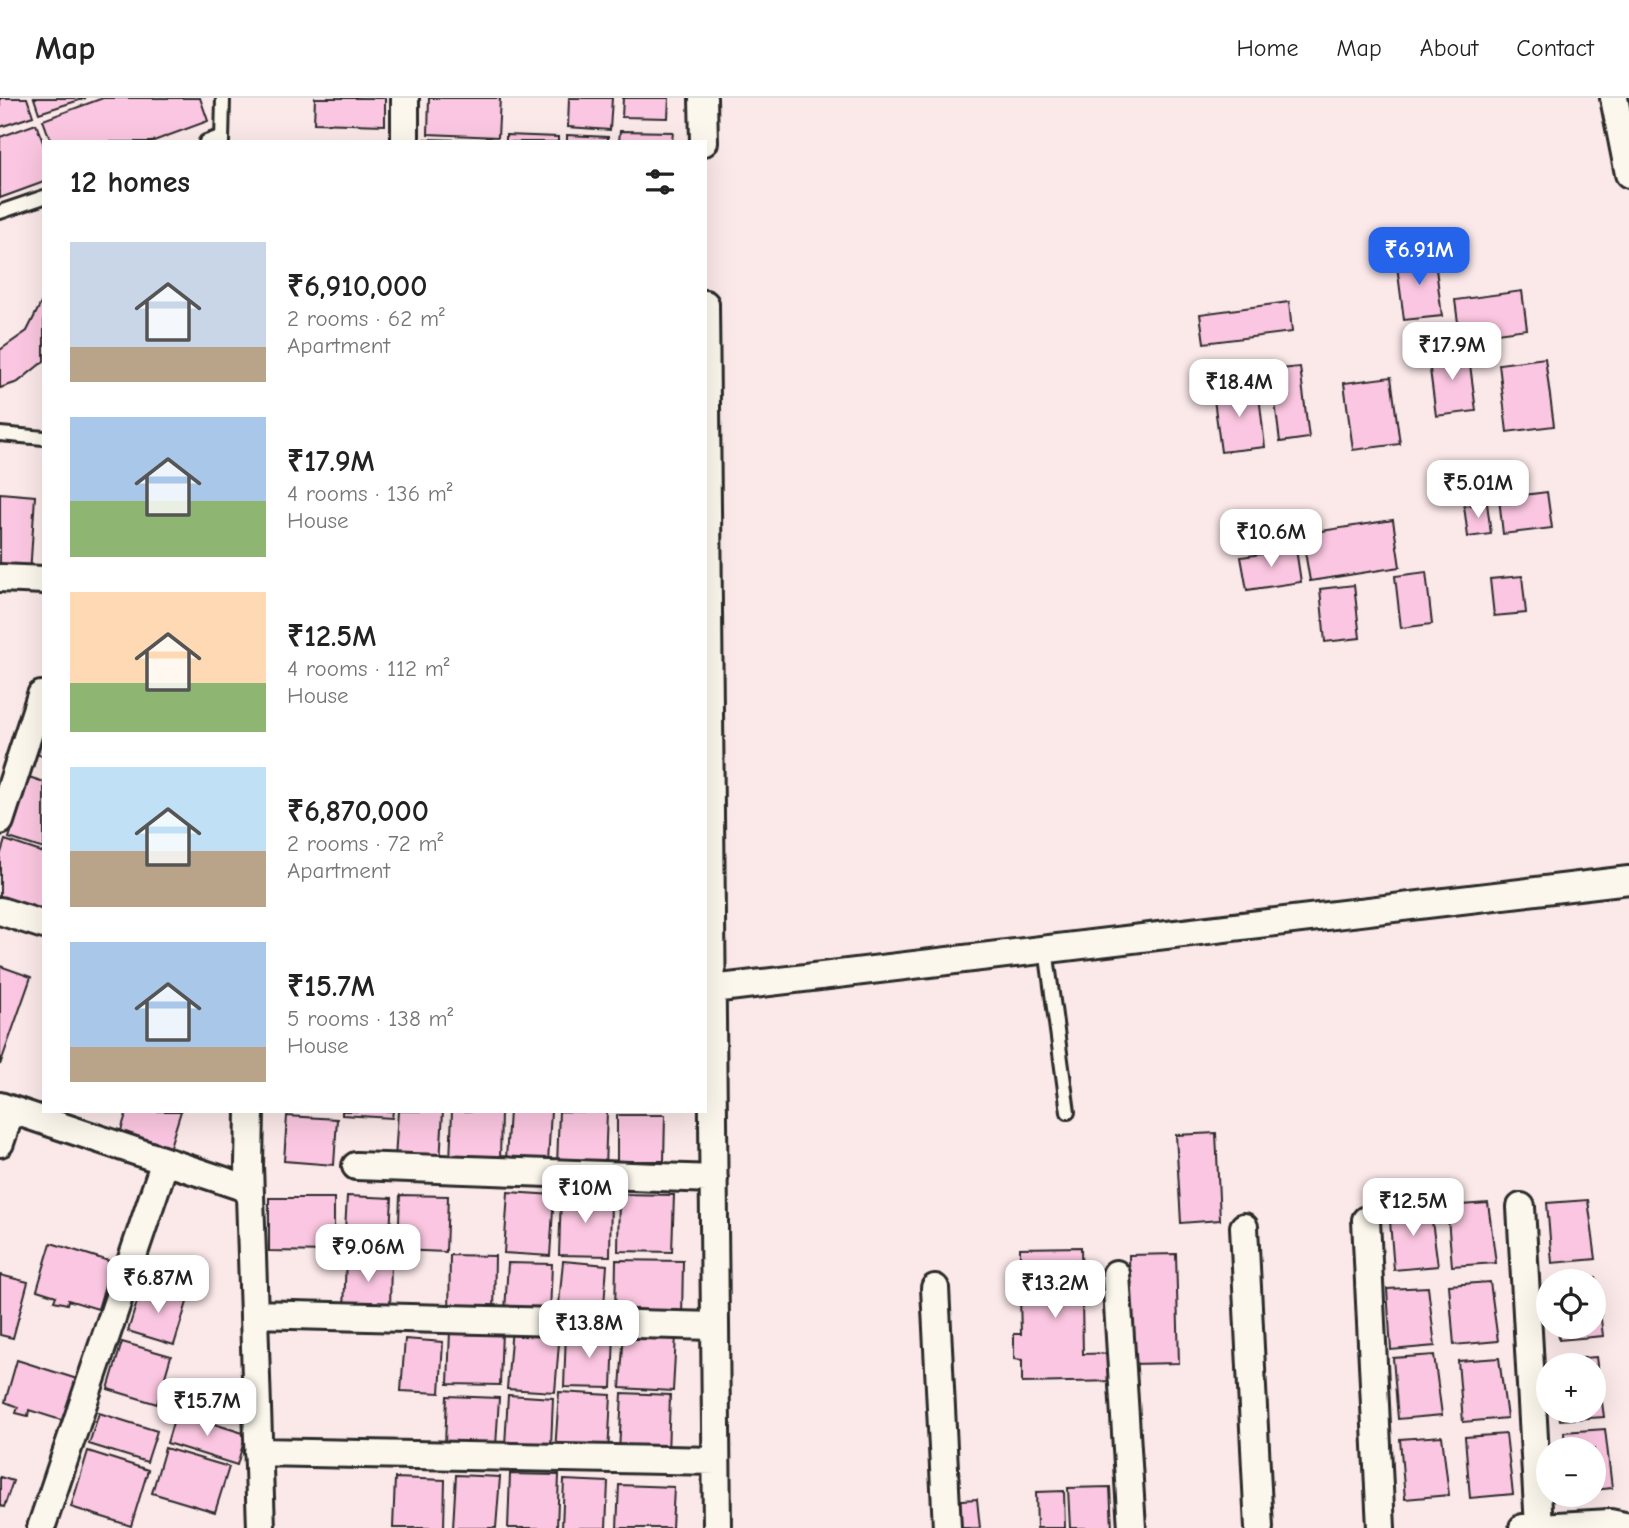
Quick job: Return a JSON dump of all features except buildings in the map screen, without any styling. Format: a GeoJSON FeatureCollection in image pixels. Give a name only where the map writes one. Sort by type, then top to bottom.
{"type":"FeatureCollection","features":[{"type":"Feature","properties":{"kind":"street"},"geometry":{"type":"LineString","coordinates":[[405,98],[405,140]]}},
{"type":"Feature","properties":{"kind":"street"},"geometry":{"type":"LineString","coordinates":[[703,98],[704,140]]}},
{"type":"Feature","properties":{"kind":"street"},"geometry":{"type":"LineString","coordinates":[[1614,98],[1629,174]]}},
{"type":"Feature","properties":{"kind":"street"},"geometry":{"type":"LineString","coordinates":[[0,578],[42,580]]}},
{"type":"Feature","properties":{"kind":"street"},"geometry":{"type":"LineString","coordinates":[[707,609],[708,896],[712,989],[709,1034],[714,1179],[717,1528]]}},
{"type":"Feature","properties":{"kind":"street"},"geometry":{"type":"LineString","coordinates":[[0,821],[33,760],[41,695]]}},
{"type":"Feature","properties":{"kind":"street"},"geometry":{"type":"LineString","coordinates":[[712,989],[1629,880]]}},
{"type":"Feature","properties":{"kind":"street"},"geometry":{"type":"LineString","coordinates":[[0,911],[42,924]]}},
{"type":"Feature","properties":{"kind":"street"},"geometry":{"type":"LineString","coordinates":[[0,1143],[6,1108],[250,1189]]}},
{"type":"Feature","properties":{"kind":"street"},"geometry":{"type":"LineString","coordinates":[[250,1113],[261,1528]]}},
{"type":"Feature","properties":{"kind":"street"},"geometry":{"type":"LineString","coordinates":[[41,1528],[165,1161]]}},
{"type":"Feature","properties":{"kind":"street"},"geometry":{"type":"LineString","coordinates":[[356,1166],[714,1179]]}},
{"type":"Feature","properties":{"kind":"street"},"geometry":{"type":"LineString","coordinates":[[1521,1207],[1530,1527],[1610,1523],[1629,1527]]}},
{"type":"Feature","properties":{"kind":"street"},"geometry":{"type":"LineString","coordinates":[[1366,1220],[1381,1528]]}},
{"type":"Feature","properties":{"kind":"street"},"geometry":{"type":"LineString","coordinates":[[1244,1227],[1259,1528]]}},
{"type":"Feature","properties":{"kind":"street"},"geometry":{"type":"LineString","coordinates":[[1116,1274],[1132,1528]]}},
{"type":"Feature","properties":{"kind":"street"},"geometry":{"type":"LineString","coordinates":[[934,1287],[947,1528]]}},
{"type":"Feature","properties":{"kind":"street"},"geometry":{"type":"LineString","coordinates":[[254,1314],[715,1326]]}},
{"type":"Feature","properties":{"kind":"street"},"geometry":{"type":"LineString","coordinates":[[258,1452],[716,1461]]}},
{"type":"Feature","properties":{"kind":"lane"},"geometry":{"type":"LineString","coordinates":[[222,139],[223,98]]}},
{"type":"Feature","properties":{"kind":"lane"},"geometry":{"type":"LineString","coordinates":[[0,212],[42,198]]}},
{"type":"Feature","properties":{"kind":"lane"},"geometry":{"type":"LineString","coordinates":[[0,435],[42,438]]}},
{"type":"Feature","properties":{"kind":"lane"},"geometry":{"type":"LineString","coordinates":[[1046,949],[1068,1112]]}}]}
